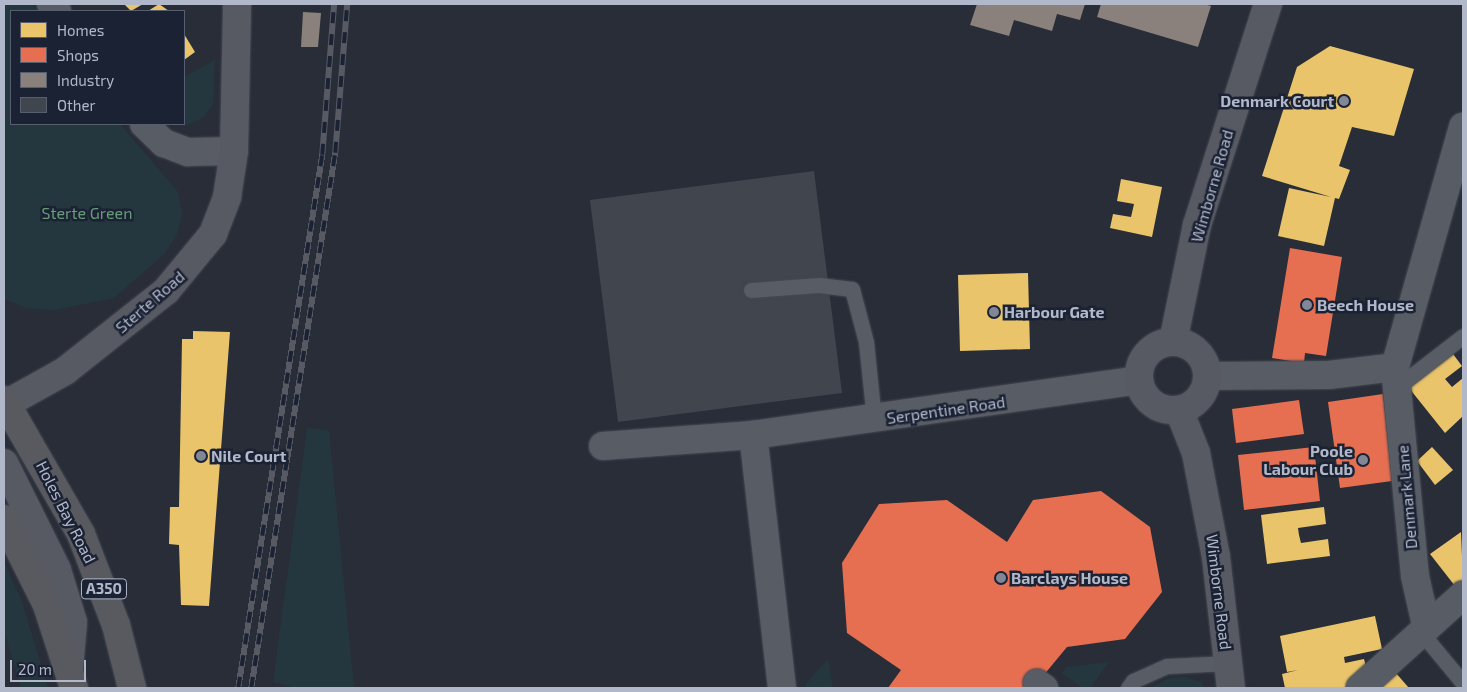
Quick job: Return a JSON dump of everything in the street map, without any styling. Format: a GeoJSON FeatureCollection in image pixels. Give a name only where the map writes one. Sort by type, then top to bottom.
{"type":"FeatureCollection","features":[{"type":"Feature","properties":{"kind":"highway","name":"Holes Bay Road"},"geometry":{"type":"LineString","coordinates":[[5,405],[81,534],[116,625],[132,688]]}},
{"type":"Feature","properties":{"kind":"highway"},"geometry":{"type":"LineString","coordinates":[[4,519],[47,604],[72,679]]}},
{"type":"Feature","properties":{"kind":"main road","name":"Sterte Road"},"geometry":{"type":"LineString","coordinates":[[5,405],[77,363],[166,292],[192,265],[213,234],[227,197],[234,150],[237,4]]}},
{"type":"Feature","properties":{"kind":"main road","name":"Wimborne Road"},"geometry":{"type":"LineString","coordinates":[[1173,342],[1198,225],[1268,4]]}},
{"type":"Feature","properties":{"kind":"main road"},"geometry":{"type":"LineString","coordinates":[[1173,342],[1198,354],[1207,376],[1203,392],[1178,410],[1150,401],[1139,380],[1149,352],[1173,342]]}},
{"type":"Feature","properties":{"kind":"main road","name":"Wimborne Road"},"geometry":{"type":"LineString","coordinates":[[1178,410],[1196,453],[1216,557],[1229,675]]}},
{"type":"Feature","properties":{"kind":"main road"},"geometry":{"type":"LineString","coordinates":[[4,463],[57,570],[73,622],[72,679]]}},
{"type":"Feature","properties":{"kind":"street"},"geometry":{"type":"LineString","coordinates":[[145,125],[164,143],[188,152],[234,150]]}},
{"type":"Feature","properties":{"kind":"street","name":"Denmark Lane"},"geometry":{"type":"LineString","coordinates":[[1423,628],[1415,576],[1396,377],[1463,126]]}},
{"type":"Feature","properties":{"kind":"street"},"geometry":{"type":"LineString","coordinates":[[1207,376],[1330,375],[1396,377]]}},
{"type":"Feature","properties":{"kind":"street","name":"Serpentine Road"},"geometry":{"type":"LineString","coordinates":[[603,446],[753,435],[874,420],[1139,380]]}},
{"type":"Feature","properties":{"kind":"street"},"geometry":{"type":"LineString","coordinates":[[753,435],[782,688]]}},
{"type":"Feature","properties":{"kind":"street"},"geometry":{"type":"LineString","coordinates":[[1366,683],[1423,628],[1463,595]]}},
{"type":"Feature","properties":{"kind":"lane"},"geometry":{"type":"LineString","coordinates":[[751,290],[819,285],[852,289],[866,342],[874,420]]}},
{"type":"Feature","properties":{"kind":"lane"},"geometry":{"type":"LineString","coordinates":[[1396,377],[1463,336]]}},
{"type":"Feature","properties":{"kind":"lane"},"geometry":{"type":"LineString","coordinates":[[1423,628],[1463,683]]}},
{"type":"Feature","properties":{"kind":"lane"},"geometry":{"type":"LineString","coordinates":[[1128,688],[1146,673],[1167,666],[1229,675]]}},
{"type":"Feature","properties":{"kind":"green space","name":"Sterte Green"},"geometry":{"type":"Polygon","coordinates":[[[4,4],[32,4],[37,10],[10,10],[10,125],[121,125],[178,192],[182,214],[177,234],[164,254],[114,298],[54,310],[26,308],[4,299],[4,4]]]}},
{"type":"Feature","properties":{"kind":"green space"},"geometry":{"type":"Polygon","coordinates":[[[215,60],[213,104],[204,117],[185,126],[182,125],[185,125],[185,76],[215,60]]]}},
{"type":"Feature","properties":{"kind":"green space"},"geometry":{"type":"Polygon","coordinates":[[[307,428],[329,430],[354,688],[297,688],[273,682],[307,428]]]}},
{"type":"Feature","properties":{"kind":"green space"},"geometry":{"type":"Polygon","coordinates":[[[4,562],[22,602],[48,688],[21,688],[4,630],[4,562]]]}},
{"type":"Feature","properties":{"kind":"green space"},"geometry":{"type":"Polygon","coordinates":[[[828,659],[833,688],[806,688],[806,684],[828,659]]]}},
{"type":"Feature","properties":{"kind":"green space"},"geometry":{"type":"Polygon","coordinates":[[[1109,662],[1090,688],[1082,688],[1062,673],[1066,667],[1109,662]]]}},
{"type":"Feature","properties":{"kind":"green space"},"geometry":{"type":"Polygon","coordinates":[[[1185,677],[1201,682],[1204,688],[1151,688],[1169,678],[1185,677]]]}},
{"type":"Feature","properties":{"kind":"building: Homes"},"geometry":{"type":"Polygon","coordinates":[[[124,4],[143,4],[133,10],[130,10],[124,4]]]}},
{"type":"Feature","properties":{"kind":"building: Homes"},"geometry":{"type":"Polygon","coordinates":[[[159,4],[168,10],[150,10],[159,4]]]}},
{"type":"Feature","properties":{"kind":"building: Homes"},"geometry":{"type":"Polygon","coordinates":[[[185,36],[195,52],[185,59],[185,36]]]}},
{"type":"Feature","properties":{"kind":"building: Homes","name":"Denmark Court"},"geometry":{"type":"Polygon","coordinates":[[[1330,46],[1414,69],[1394,136],[1352,127],[1339,166],[1350,170],[1339,199],[1335,198],[1324,246],[1278,236],[1289,188],[1331,197],[1262,176],[1297,67],[1330,46]]]}},
{"type":"Feature","properties":{"kind":"building: Homes"},"geometry":{"type":"Polygon","coordinates":[[[1121,179],[1162,187],[1152,237],[1110,228],[1113,214],[1131,217],[1134,204],[1117,201],[1121,179]]]}},
{"type":"Feature","properties":{"kind":"building: Homes","name":"Harbour Gate"},"geometry":{"type":"Polygon","coordinates":[[[1028,273],[1030,349],[960,351],[958,275],[1028,273]]]}},
{"type":"Feature","properties":{"kind":"building: Homes","name":"Nile Court"},"geometry":{"type":"Polygon","coordinates":[[[193,331],[230,332],[209,606],[181,605],[179,545],[169,544],[170,507],[179,507],[182,339],[193,339],[193,331]]]}},
{"type":"Feature","properties":{"kind":"building: Homes"},"geometry":{"type":"Polygon","coordinates":[[[1453,354],[1462,366],[1445,379],[1452,387],[1463,378],[1463,416],[1445,433],[1409,388],[1453,354]]]}},
{"type":"Feature","properties":{"kind":"building: Homes"},"geometry":{"type":"Polygon","coordinates":[[[1432,447],[1453,470],[1435,485],[1417,461],[1432,447]]]}},
{"type":"Feature","properties":{"kind":"building: Homes"},"geometry":{"type":"Polygon","coordinates":[[[1324,507],[1326,524],[1298,528],[1301,543],[1328,539],[1330,556],[1267,564],[1261,515],[1324,507]]]}},
{"type":"Feature","properties":{"kind":"building: Homes"},"geometry":{"type":"Polygon","coordinates":[[[1461,532],[1463,580],[1455,586],[1430,554],[1461,532]]]}},
{"type":"Feature","properties":{"kind":"building: Homes"},"geometry":{"type":"Polygon","coordinates":[[[1375,616],[1382,649],[1344,657],[1345,663],[1364,659],[1368,674],[1348,688],[1285,688],[1282,674],[1298,670],[1287,672],[1280,636],[1375,616]]]}},
{"type":"Feature","properties":{"kind":"building: Homes"},"geometry":{"type":"Polygon","coordinates":[[[1395,672],[1409,688],[1376,688],[1395,672]]]}},
{"type":"Feature","properties":{"kind":"building: Shops","name":"Beech House"},"geometry":{"type":"Polygon","coordinates":[[[1290,248],[1342,257],[1326,356],[1305,353],[1304,363],[1272,358],[1290,248]]]}},
{"type":"Feature","properties":{"kind":"building: Shops","name":"Poole Labour Club"},"geometry":{"type":"Polygon","coordinates":[[[1383,394],[1392,481],[1340,488],[1328,402],[1383,394]]]}},
{"type":"Feature","properties":{"kind":"building: Shops"},"geometry":{"type":"Polygon","coordinates":[[[1299,400],[1304,434],[1236,443],[1232,409],[1299,400]]]}},
{"type":"Feature","properties":{"kind":"building: Shops"},"geometry":{"type":"Polygon","coordinates":[[[1314,447],[1320,501],[1244,510],[1238,455],[1314,447]]]}},
{"type":"Feature","properties":{"kind":"building: Shops","name":"Barclays House"},"geometry":{"type":"Polygon","coordinates":[[[1101,491],[1150,527],[1162,592],[1125,639],[1067,647],[1033,688],[888,688],[901,670],[847,633],[842,563],[879,504],[947,500],[1007,542],[1033,500],[1101,491]]]}},
{"type":"Feature","properties":{"kind":"building: Industry"},"geometry":{"type":"Polygon","coordinates":[[[977,4],[1085,4],[1080,20],[1057,14],[1052,31],[1014,20],[1009,36],[970,25],[977,4]]]}},
{"type":"Feature","properties":{"kind":"building: Industry"},"geometry":{"type":"Polygon","coordinates":[[[1101,4],[1204,4],[1211,6],[1198,47],[1097,17],[1101,4]]]}},
{"type":"Feature","properties":{"kind":"building: Industry"},"geometry":{"type":"Polygon","coordinates":[[[303,12],[321,13],[318,47],[301,47],[303,12]]]}},
{"type":"Feature","properties":{"kind":"building: Other"},"geometry":{"type":"Polygon","coordinates":[[[814,171],[842,393],[618,422],[590,200],[814,171]]]}},
{"type":"Feature","properties":{"kind":"railway"},"geometry":{"type":"LineString","coordinates":[[238,688],[322,155],[334,4]]}},
{"type":"Feature","properties":{"kind":"railway"},"geometry":{"type":"LineString","coordinates":[[251,688],[335,153],[347,4]]}},
{"type":"Feature","properties":{"kind":"place","name":"Denmark Court"},"geometry":{"type":"Point","coordinates":[1344,101]}},
{"type":"Feature","properties":{"kind":"place","name":"Beech House"},"geometry":{"type":"Point","coordinates":[1307,305]}},
{"type":"Feature","properties":{"kind":"place","name":"Harbour Gate"},"geometry":{"type":"Point","coordinates":[994,312]}},
{"type":"Feature","properties":{"kind":"place","name":"Nile Court"},"geometry":{"type":"Point","coordinates":[201,456]}},
{"type":"Feature","properties":{"kind":"place","name":"Poole Labour Club"},"geometry":{"type":"Point","coordinates":[1363,460]}},
{"type":"Feature","properties":{"kind":"place","name":"Barclays House"},"geometry":{"type":"Point","coordinates":[1001,578]}}]}
